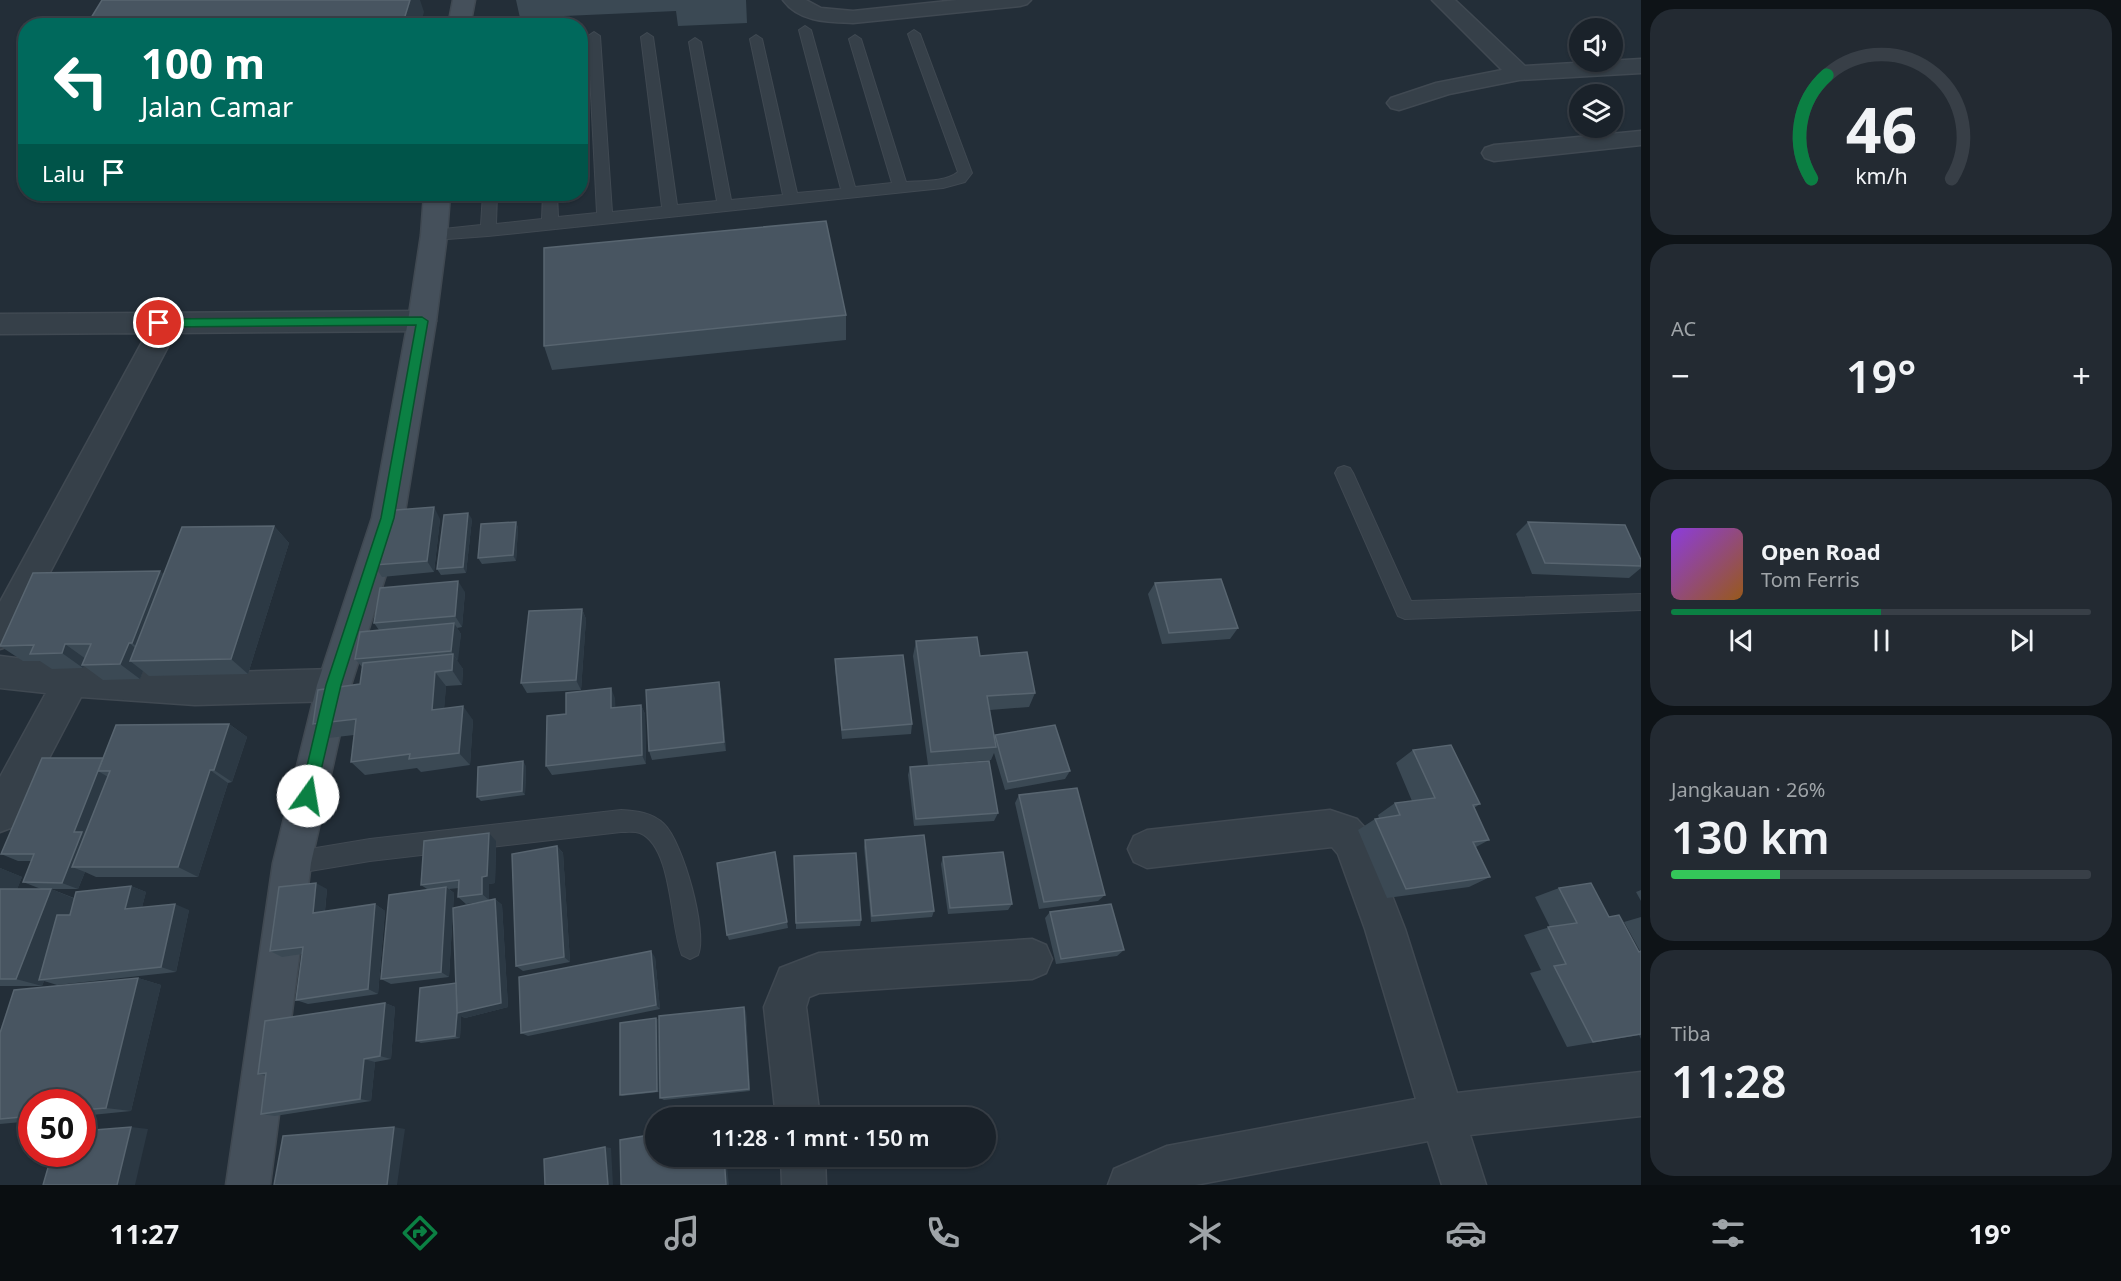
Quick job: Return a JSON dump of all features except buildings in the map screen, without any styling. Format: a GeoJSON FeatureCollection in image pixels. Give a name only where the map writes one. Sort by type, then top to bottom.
{"type":"FeatureCollection","features":[{"type":"Feature","properties":{"kind":"main road"},"geometry":{"type":"LineString","coordinates":[[461,18],[464,0]]}},
{"type":"Feature","properties":{"kind":"main road"},"geometry":{"type":"LineString","coordinates":[[248,1185],[292,863],[334,685],[388,518],[422,321],[434,235],[436,201]]}},
{"type":"Feature","properties":{"kind":"street"},"geometry":{"type":"LineString","coordinates":[[794,0],[802,9],[826,16],[853,17],[1020,0]]}},
{"type":"Feature","properties":{"kind":"street"},"geometry":{"type":"LineString","coordinates":[[1443,0],[1520,73]]}},
{"type":"Feature","properties":{"kind":"street"},"geometry":{"type":"LineString","coordinates":[[1400,103],[1444,88],[1520,73],[1641,66]]}},
{"type":"Feature","properties":{"kind":"street"},"geometry":{"type":"LineString","coordinates":[[1494,153],[1641,138]]}},
{"type":"Feature","properties":{"kind":"street"},"geometry":{"type":"LineString","coordinates":[[0,324],[422,321]]}},
{"type":"Feature","properties":{"kind":"street"},"geometry":{"type":"LineString","coordinates":[[0,634],[159,337]]}},
{"type":"Feature","properties":{"kind":"street"},"geometry":{"type":"LineString","coordinates":[[0,672],[71,681],[195,689],[334,685]]}},
{"type":"Feature","properties":{"kind":"street"},"geometry":{"type":"LineString","coordinates":[[0,814],[71,681]]}},
{"type":"Feature","properties":{"kind":"street"},"geometry":{"type":"LineString","coordinates":[[1147,849],[1330,828],[1344,832],[1353,842],[1384,929],[1464,1185]]}},
{"type":"Feature","properties":{"kind":"street"},"geometry":{"type":"LineString","coordinates":[[797,1107],[785,1007],[794,982],[819,973],[1032,959]]}},
{"type":"Feature","properties":{"kind":"street"},"geometry":{"type":"LineString","coordinates":[[1130,1185],[1167,1168],[1443,1116],[1641,1094]]}},
{"type":"Feature","properties":{"kind":"street"},"geometry":{"type":"LineString","coordinates":[[803,1167],[804,1185]]}},
{"type":"Feature","properties":{"kind":"lane"},"geometry":{"type":"LineString","coordinates":[[805,30],[849,192]]}},
{"type":"Feature","properties":{"kind":"lane"},"geometry":{"type":"LineString","coordinates":[[434,235],[943,183],[960,179],[965,173],[914,34]]}},
{"type":"Feature","properties":{"kind":"lane"},"geometry":{"type":"LineString","coordinates":[[594,36],[605,216]]}},
{"type":"Feature","properties":{"kind":"lane"},"geometry":{"type":"LineString","coordinates":[[647,37],[670,211]]}},
{"type":"Feature","properties":{"kind":"lane"},"geometry":{"type":"LineString","coordinates":[[756,39],[791,198]]}},
{"type":"Feature","properties":{"kind":"lane"},"geometry":{"type":"LineString","coordinates":[[855,39],[900,187]]}},
{"type":"Feature","properties":{"kind":"lane"},"geometry":{"type":"LineString","coordinates":[[695,42],[725,205]]}},
{"type":"Feature","properties":{"kind":"lane"},"geometry":{"type":"LineString","coordinates":[[488,231],[490,201]]}},
{"type":"Feature","properties":{"kind":"lane"},"geometry":{"type":"LineString","coordinates":[[550,201],[550,224]]}},
{"type":"Feature","properties":{"kind":"lane"},"geometry":{"type":"LineString","coordinates":[[1344,473],[1405,610],[1641,602]]}},
{"type":"Feature","properties":{"kind":"lane"},"geometry":{"type":"LineString","coordinates":[[292,863],[370,850],[621,821],[645,824],[659,834],[668,853],[681,891],[690,947]]}},
{"type":"Feature","properties":{"kind":"route"},"geometry":{"type":"LineString","coordinates":[[159,323],[422,321],[388,518],[334,685],[308,796]]}}]}
